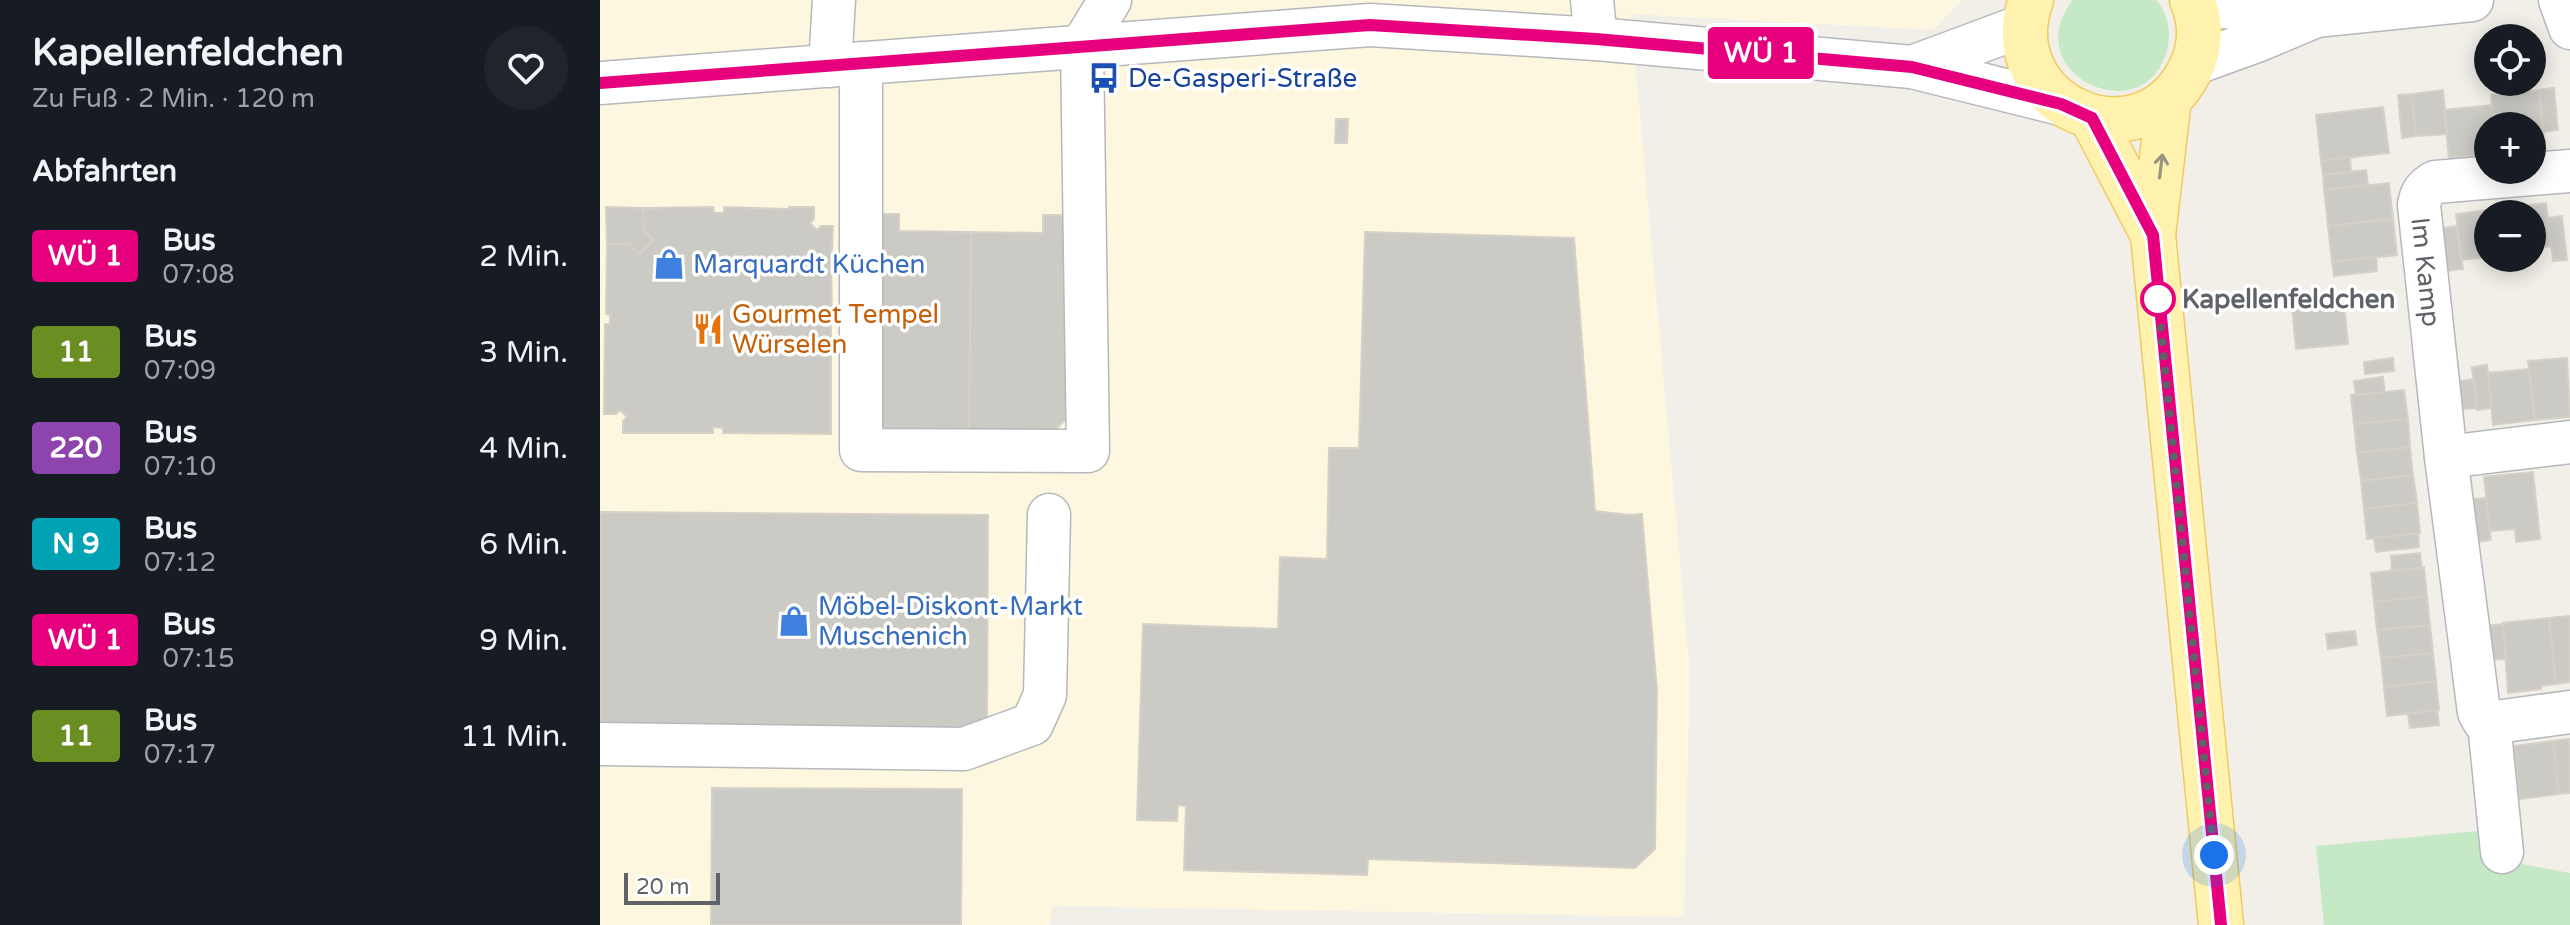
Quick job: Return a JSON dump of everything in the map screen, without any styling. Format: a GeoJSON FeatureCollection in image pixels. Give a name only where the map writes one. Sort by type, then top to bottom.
{"type":"FeatureCollection","features":[{"type":"Feature","properties":{"kind":"main road"},"geometry":{"type":"LineString","coordinates":[[2193,2],[2199,34],[2181,81],[2153,235],[2221,925]]}},
{"type":"Feature","properties":{"kind":"main road"},"geometry":{"type":"LineString","coordinates":[[2028,12],[2027,55],[2039,82],[2076,111],[2153,235]]}},
{"type":"Feature","properties":{"kind":"main road"},"geometry":{"type":"LineString","coordinates":[[2076,111],[2122,119],[2133,117],[2152,110],[2181,81]]}},
{"type":"Feature","properties":{"kind":"street"},"geometry":{"type":"LineString","coordinates":[[834,0],[845,64],[861,450],[1088,451],[1082,46],[1110,0]]}},
{"type":"Feature","properties":{"kind":"street"},"geometry":{"type":"LineString","coordinates":[[2193,2],[2315,16],[2472,0]]}},
{"type":"Feature","properties":{"kind":"street"},"geometry":{"type":"LineString","coordinates":[[2560,0],[2570,28]]}},
{"type":"Feature","properties":{"kind":"street"},"geometry":{"type":"LineString","coordinates":[[1912,67],[2028,12]]}},
{"type":"Feature","properties":{"kind":"street"},"geometry":{"type":"LineString","coordinates":[[2181,81],[2259,40],[2315,16]]}},
{"type":"Feature","properties":{"kind":"street"},"geometry":{"type":"LineString","coordinates":[[600,83],[1370,25],[1594,19],[1912,67],[2076,111]]}},
{"type":"Feature","properties":{"kind":"street","name":"Im Kamp"},"geometry":{"type":"LineString","coordinates":[[2502,852],[2489,723],[2479,712],[2446,457],[2419,205],[2421,195],[2435,182],[2570,171]]}},
{"type":"Feature","properties":{"kind":"street"},"geometry":{"type":"LineString","coordinates":[[2446,457],[2570,442]]}},
{"type":"Feature","properties":{"kind":"street"},"geometry":{"type":"LineString","coordinates":[[600,744],[964,749],[1032,724],[1045,695],[1049,515]]}},
{"type":"Feature","properties":{"kind":"street"},"geometry":{"type":"LineString","coordinates":[[2489,723],[2570,712]]}},
{"type":"Feature","properties":{"kind":"shaded area"},"geometry":{"type":"Polygon","coordinates":[[[600,0],[1962,0],[1933,30],[1631,14],[1690,674],[1684,917],[1052,906],[1050,925],[600,925],[600,0]]]}},
{"type":"Feature","properties":{"kind":"green space"},"geometry":{"type":"Polygon","coordinates":[[[2073,0],[2156,0],[2165,16],[2169,34],[2168,46],[2156,73],[2137,87],[2114,91],[2091,85],[2072,71],[2060,51],[2059,27],[2073,0]]]}},
{"type":"Feature","properties":{"kind":"green space"},"geometry":{"type":"Polygon","coordinates":[[[2489,830],[2494,859],[2570,873],[2570,925],[2324,925],[2316,846],[2489,830]]]}},
{"type":"Feature","properties":{"kind":"building"},"geometry":{"type":"Polygon","coordinates":[[[2554,88],[2558,130],[2546,132],[2546,112],[2541,112],[2540,96],[2546,96],[2546,89],[2554,88]]]}},
{"type":"Feature","properties":{"kind":"building"},"geometry":{"type":"Polygon","coordinates":[[[2443,90],[2447,134],[2416,136],[2412,94],[2443,90]]]}},
{"type":"Feature","properties":{"kind":"building"},"geometry":{"type":"Polygon","coordinates":[[[2412,94],[2416,136],[2402,138],[2398,95],[2412,94]]]}},
{"type":"Feature","properties":{"kind":"building"},"geometry":{"type":"Polygon","coordinates":[[[2491,96],[2540,96],[2541,112],[2493,112],[2491,96]]]}},
{"type":"Feature","properties":{"kind":"building"},"geometry":{"type":"Polygon","coordinates":[[[2492,105],[2493,112],[2474,112],[2474,155],[2449,158],[2444,110],[2492,105]]]}},
{"type":"Feature","properties":{"kind":"building"},"geometry":{"type":"Polygon","coordinates":[[[2383,107],[2389,153],[2321,161],[2316,115],[2383,107]]]}},
{"type":"Feature","properties":{"kind":"building"},"geometry":{"type":"Polygon","coordinates":[[[1336,119],[1348,119],[1347,143],[1335,143],[1336,119]]]}},
{"type":"Feature","properties":{"kind":"building"},"geometry":{"type":"Polygon","coordinates":[[[2350,157],[2351,172],[2323,175],[2321,161],[2350,157]]]}},
{"type":"Feature","properties":{"kind":"building"},"geometry":{"type":"Polygon","coordinates":[[[2366,170],[2368,185],[2324,190],[2323,175],[2366,170]]]}},
{"type":"Feature","properties":{"kind":"building"},"geometry":{"type":"Polygon","coordinates":[[[2389,183],[2393,219],[2328,226],[2324,190],[2389,183]]]}},
{"type":"Feature","properties":{"kind":"building"},"geometry":{"type":"Polygon","coordinates":[[[2546,203],[2551,246],[2546,247],[2546,203]]]}},
{"type":"Feature","properties":{"kind":"building"},"geometry":{"type":"Polygon","coordinates":[[[606,207],[643,208],[644,230],[653,240],[639,254],[629,244],[607,244],[606,207]]]}},
{"type":"Feature","properties":{"kind":"building"},"geometry":{"type":"Polygon","coordinates":[[[713,207],[714,213],[724,213],[724,207],[814,207],[814,219],[810,223],[817,230],[821,226],[833,226],[832,316],[826,316],[826,325],[831,325],[831,434],[723,433],[723,428],[713,427],[713,433],[623,433],[623,421],[627,417],[620,410],[616,414],[604,414],[605,324],[610,324],[610,315],[606,314],[607,244],[629,244],[639,254],[653,240],[644,230],[643,208],[713,207]]]}},
{"type":"Feature","properties":{"kind":"building"},"geometry":{"type":"Polygon","coordinates":[[[2474,212],[2474,259],[2461,260],[2456,214],[2474,212]]]}},
{"type":"Feature","properties":{"kind":"building"},"geometry":{"type":"Polygon","coordinates":[[[866,214],[899,214],[899,231],[971,232],[969,439],[894,438],[872,416],[866,214]]]}},
{"type":"Feature","properties":{"kind":"building"},"geometry":{"type":"Polygon","coordinates":[[[1043,215],[1077,215],[1068,417],[1045,440],[969,439],[971,232],[1043,233],[1043,215]]]}},
{"type":"Feature","properties":{"kind":"building"},"geometry":{"type":"Polygon","coordinates":[[[2562,216],[2567,260],[2553,261],[2548,218],[2562,216]]]}},
{"type":"Feature","properties":{"kind":"building"},"geometry":{"type":"Polygon","coordinates":[[[2393,219],[2397,255],[2332,262],[2328,226],[2393,219]]]}},
{"type":"Feature","properties":{"kind":"building"},"geometry":{"type":"Polygon","coordinates":[[[2457,226],[2463,269],[2447,271],[2443,228],[2457,226]]]}},
{"type":"Feature","properties":{"kind":"building"},"geometry":{"type":"Polygon","coordinates":[[[1365,232],[1574,238],[1595,511],[1642,514],[1657,690],[1655,849],[1635,868],[1368,859],[1367,875],[1184,870],[1186,806],[1178,805],[1177,821],[1137,820],[1143,624],[1278,629],[1280,557],[1327,559],[1329,448],[1359,448],[1365,232]]]}},
{"type":"Feature","properties":{"kind":"building"},"geometry":{"type":"Polygon","coordinates":[[[2376,257],[2377,271],[2334,276],[2332,262],[2376,257]]]}},
{"type":"Feature","properties":{"kind":"building"},"geometry":{"type":"Polygon","coordinates":[[[2344,302],[2348,344],[2296,349],[2292,307],[2344,302]]]}},
{"type":"Feature","properties":{"kind":"building"},"geometry":{"type":"Polygon","coordinates":[[[2393,358],[2394,371],[2365,374],[2364,362],[2393,358]]]}},
{"type":"Feature","properties":{"kind":"building"},"geometry":{"type":"Polygon","coordinates":[[[2567,358],[2570,417],[2535,420],[2528,361],[2567,358]]]}},
{"type":"Feature","properties":{"kind":"building"},"geometry":{"type":"Polygon","coordinates":[[[2487,365],[2492,408],[2477,410],[2472,367],[2487,365]]]}},
{"type":"Feature","properties":{"kind":"building"},"geometry":{"type":"Polygon","coordinates":[[[2529,369],[2535,420],[2493,425],[2488,373],[2529,369]]]}},
{"type":"Feature","properties":{"kind":"building"},"geometry":{"type":"Polygon","coordinates":[[[2383,377],[2385,392],[2356,395],[2354,381],[2383,377]]]}},
{"type":"Feature","properties":{"kind":"building"},"geometry":{"type":"Polygon","coordinates":[[[2474,379],[2477,408],[2463,409],[2459,381],[2474,379]]]}},
{"type":"Feature","properties":{"kind":"building"},"geometry":{"type":"Polygon","coordinates":[[[2404,390],[2408,419],[2354,424],[2351,395],[2404,390]]]}},
{"type":"Feature","properties":{"kind":"building"},"geometry":{"type":"Polygon","coordinates":[[[2408,419],[2410,447],[2357,453],[2354,424],[2408,419]]]}},
{"type":"Feature","properties":{"kind":"building"},"geometry":{"type":"Polygon","coordinates":[[[2410,447],[2413,475],[2361,481],[2357,453],[2410,447]]]}},
{"type":"Feature","properties":{"kind":"building"},"geometry":{"type":"Polygon","coordinates":[[[2533,472],[2540,539],[2516,542],[2515,529],[2490,531],[2484,477],[2533,472]]]}},
{"type":"Feature","properties":{"kind":"building"},"geometry":{"type":"Polygon","coordinates":[[[2413,475],[2417,503],[2364,509],[2361,481],[2413,475]]]}},
{"type":"Feature","properties":{"kind":"building"},"geometry":{"type":"Polygon","coordinates":[[[2486,498],[2491,540],[2477,542],[2472,499],[2486,498]]]}},
{"type":"Feature","properties":{"kind":"building"},"geometry":{"type":"Polygon","coordinates":[[[2417,503],[2420,533],[2367,539],[2364,509],[2417,503]]]}},
{"type":"Feature","properties":{"kind":"building","name":"Möbel-Diskont-Markt Muschenich"},"geometry":{"type":"Polygon","coordinates":[[[600,512],[988,515],[987,729],[600,727],[600,512]]]}},
{"type":"Feature","properties":{"kind":"building"},"geometry":{"type":"Polygon","coordinates":[[[2418,533],[2419,547],[2376,552],[2374,538],[2418,533]]]}},
{"type":"Feature","properties":{"kind":"building"},"geometry":{"type":"Polygon","coordinates":[[[2420,553],[2422,568],[2392,571],[2391,556],[2420,553]]]}},
{"type":"Feature","properties":{"kind":"building"},"geometry":{"type":"Polygon","coordinates":[[[2424,567],[2427,596],[2374,602],[2371,573],[2424,567]]]}},
{"type":"Feature","properties":{"kind":"building"},"geometry":{"type":"Polygon","coordinates":[[[2427,596],[2430,625],[2377,630],[2374,602],[2427,596]]]}},
{"type":"Feature","properties":{"kind":"building"},"geometry":{"type":"Polygon","coordinates":[[[2570,616],[2570,682],[2556,684],[2549,618],[2570,616]]]}},
{"type":"Feature","properties":{"kind":"building"},"geometry":{"type":"Polygon","coordinates":[[[2549,618],[2556,684],[2508,693],[2503,623],[2549,618]]]}},
{"type":"Feature","properties":{"kind":"building"},"geometry":{"type":"Polygon","coordinates":[[[2503,624],[2506,659],[2490,660],[2486,626],[2503,624]]]}},
{"type":"Feature","properties":{"kind":"building"},"geometry":{"type":"Polygon","coordinates":[[[2430,625],[2433,653],[2381,658],[2377,630],[2430,625]]]}},
{"type":"Feature","properties":{"kind":"building"},"geometry":{"type":"Polygon","coordinates":[[[2355,631],[2357,645],[2328,649],[2326,634],[2355,631]]]}},
{"type":"Feature","properties":{"kind":"building"},"geometry":{"type":"Polygon","coordinates":[[[2433,653],[2436,681],[2384,687],[2381,658],[2433,653]]]}},
{"type":"Feature","properties":{"kind":"building"},"geometry":{"type":"Polygon","coordinates":[[[2436,681],[2439,710],[2387,716],[2384,687],[2436,681]]]}},
{"type":"Feature","properties":{"kind":"building"},"geometry":{"type":"Polygon","coordinates":[[[2437,710],[2439,725],[2410,728],[2408,714],[2437,710]]]}},
{"type":"Feature","properties":{"kind":"building"},"geometry":{"type":"Polygon","coordinates":[[[2570,739],[2570,793],[2559,794],[2553,741],[2570,739]]]}},
{"type":"Feature","properties":{"kind":"building"},"geometry":{"type":"Polygon","coordinates":[[[2553,741],[2559,794],[2520,799],[2514,746],[2553,741]]]}},
{"type":"Feature","properties":{"kind":"building"},"geometry":{"type":"Polygon","coordinates":[[[712,788],[962,789],[961,925],[711,925],[712,788]]]}},
{"type":"Feature","properties":{"kind":"bus line"},"geometry":{"type":"LineString","coordinates":[[600,83],[1370,25],[1596,39],[1912,67],[2061,104],[2092,118],[2153,235],[2221,925]]}},
{"type":"Feature","properties":{"kind":"place","name":"De-Gasperi-Straße"},"geometry":{"type":"Point","coordinates":[1104,78]}},
{"type":"Feature","properties":{"kind":"place","name":"Marquardt Küchen"},"geometry":{"type":"Point","coordinates":[669,264]}},
{"type":"Feature","properties":{"kind":"place","name":"Kapellenfeldchen"},"geometry":{"type":"Point","coordinates":[2158,299]}},
{"type":"Feature","properties":{"kind":"place","name":"Gourmet Tempel Würselen"},"geometry":{"type":"Point","coordinates":[708,329]}},
{"type":"Feature","properties":{"kind":"place","name":"Möbel-Diskont-Markt Muschenich"},"geometry":{"type":"Point","coordinates":[794,621]}},
{"type":"Feature","properties":{"kind":"route"},"geometry":{"type":"LineString","coordinates":[[2158,299],[2214,855]]}}]}
